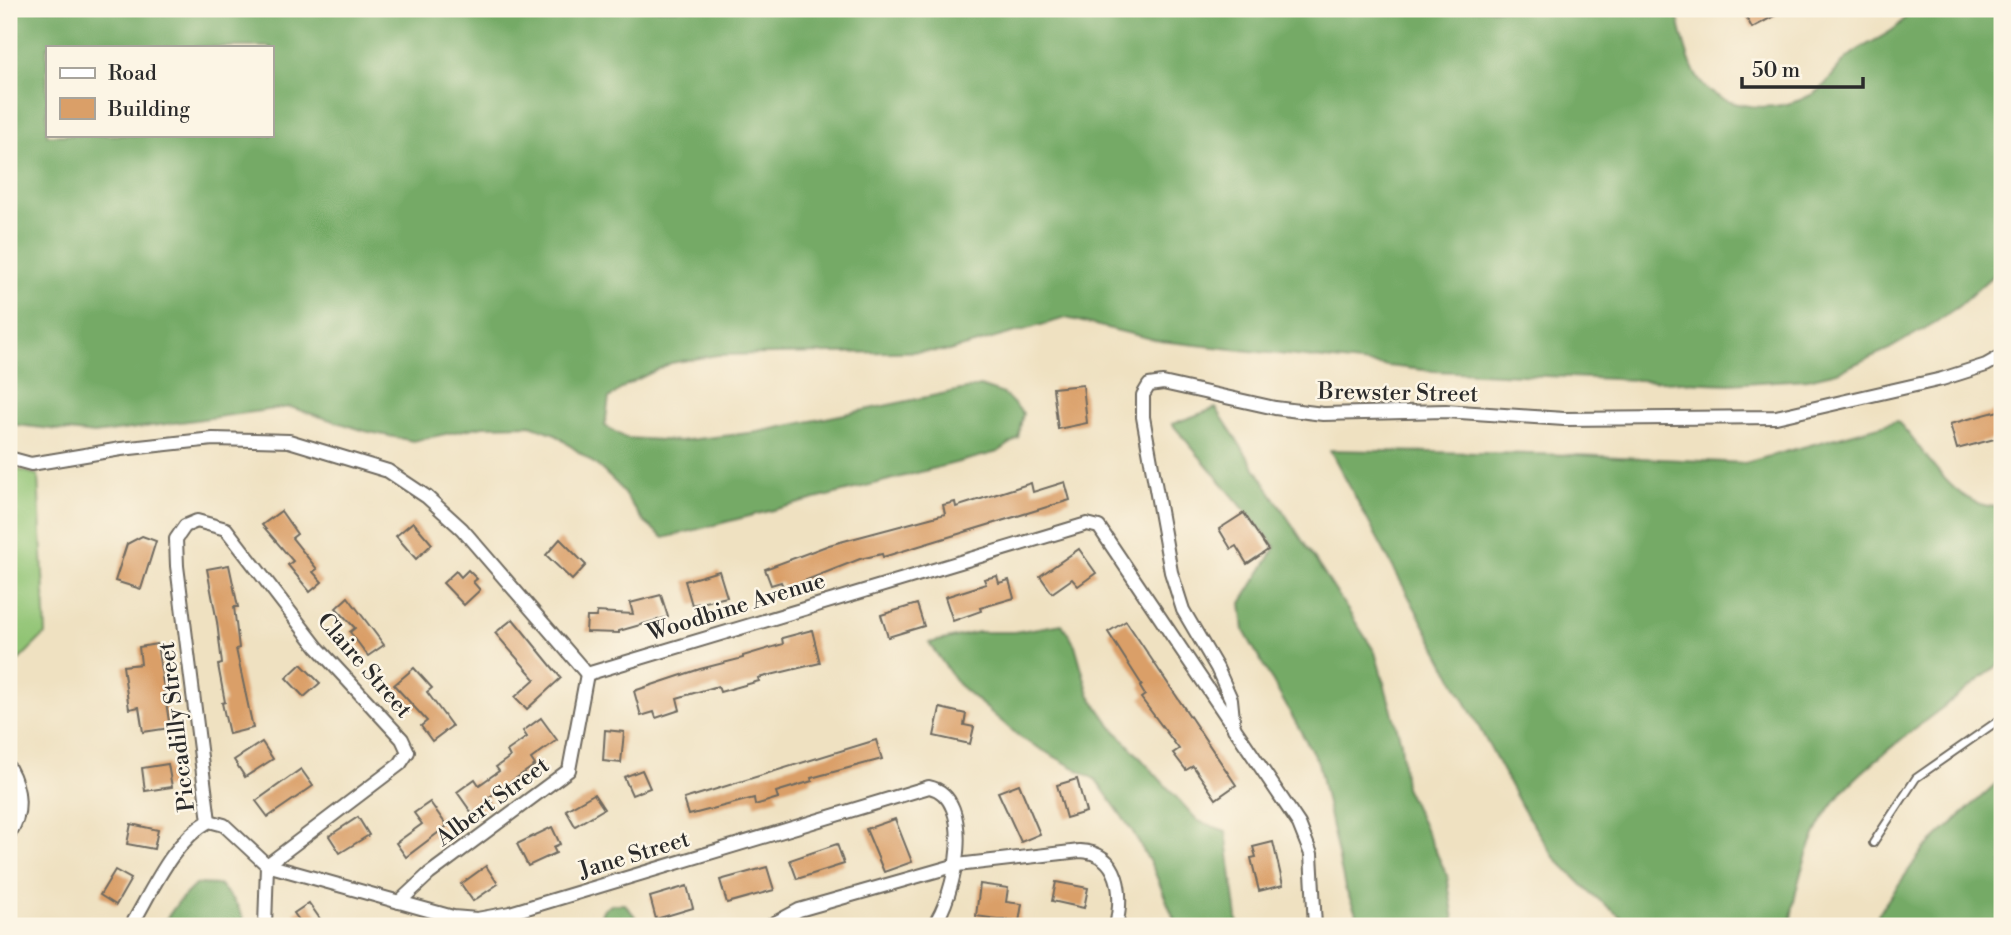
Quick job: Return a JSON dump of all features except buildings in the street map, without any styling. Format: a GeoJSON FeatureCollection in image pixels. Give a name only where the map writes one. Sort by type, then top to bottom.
{"type":"FeatureCollection","features":[{"type":"Feature","properties":{"kind":"street","name":"Brewster Street"},"geometry":{"type":"LineString","coordinates":[[1234,729],[1231,699],[1217,668],[1183,610],[1171,572],[1143,417],[1143,395],[1149,385],[1163,383],[1275,408],[1323,414],[1445,411],[1564,419],[1776,416],[1942,379],[1986,365],[2002,356]]}},
{"type":"Feature","properties":{"kind":"street"},"geometry":{"type":"LineString","coordinates":[[9,458],[31,464],[121,449],[213,439],[289,441],[388,471],[428,497],[462,529],[587,674]]}},
{"type":"Feature","properties":{"kind":"street","name":"Claire Street"},"geometry":{"type":"LineString","coordinates":[[176,539],[184,526],[197,521],[226,529],[317,647],[401,739],[408,752],[401,764],[267,865]]}},
{"type":"Feature","properties":{"kind":"street","name":"Woodbine Avenue"},"geometry":{"type":"LineString","coordinates":[[587,674],[1087,524],[1099,527],[1299,824],[1311,854],[1315,926]]}},
{"type":"Feature","properties":{"kind":"street","name":"Piccadilly Street"},"geometry":{"type":"LineString","coordinates":[[131,926],[182,844],[196,828],[209,821],[177,566],[176,539]]}},
{"type":"Feature","properties":{"kind":"street","name":"Albert Street"},"geometry":{"type":"LineString","coordinates":[[399,902],[429,874],[569,770],[587,674]]}},
{"type":"Feature","properties":{"kind":"street"},"geometry":{"type":"LineString","coordinates":[[9,768],[18,799],[18,820],[9,834]]}},
{"type":"Feature","properties":{"kind":"street","name":"Jane Street"},"geometry":{"type":"LineString","coordinates":[[209,821],[224,825],[267,865],[453,917],[477,919],[510,913],[929,787],[942,789],[949,797],[955,827],[957,865],[952,891],[943,913],[933,926]]}},
{"type":"Feature","properties":{"kind":"street"},"geometry":{"type":"LineString","coordinates":[[769,926],[799,910],[957,865],[1092,851],[1109,863],[1119,881],[1120,907],[1116,926]]}},
{"type":"Feature","properties":{"kind":"street"},"geometry":{"type":"LineString","coordinates":[[265,926],[267,865]]}},
{"type":"Feature","properties":{"kind":"lane"},"geometry":{"type":"LineString","coordinates":[[1873,843],[1916,778],[2002,719]]}},
{"type":"Feature","properties":{"kind":"green space"},"geometry":{"type":"Polygon","coordinates":[[[9,9],[1676,9],[1689,59],[1702,84],[1726,100],[1739,104],[1769,106],[1798,101],[1817,91],[1852,54],[1900,24],[1909,9],[2002,9],[2002,267],[1959,306],[1936,322],[1889,349],[1837,372],[1808,379],[1729,384],[1433,371],[1160,341],[1066,318],[949,351],[717,355],[671,363],[628,384],[609,398],[605,426],[626,438],[679,441],[758,432],[980,386],[1004,394],[1023,413],[1018,438],[998,452],[664,538],[644,522],[617,484],[600,468],[553,433],[530,425],[483,426],[413,441],[365,431],[290,407],[94,434],[9,424],[9,9]]]}},
{"type":"Feature","properties":{"kind":"green space"},"geometry":{"type":"Polygon","coordinates":[[[1216,408],[1375,652],[1401,742],[1405,787],[1447,875],[1455,926],[1362,926],[1345,888],[1318,762],[1244,631],[1241,603],[1276,547],[1172,424],[1216,408]]]}},
{"type":"Feature","properties":{"kind":"green space"},"geometry":{"type":"Polygon","coordinates":[[[1897,421],[1955,489],[1984,505],[2002,507],[2002,662],[1887,751],[1839,796],[1809,848],[1797,887],[1790,926],[1632,926],[1588,891],[1554,857],[1523,809],[1330,450],[1578,455],[1745,463],[1897,421]]]}},
{"type":"Feature","properties":{"kind":"green space"},"geometry":{"type":"Polygon","coordinates":[[[9,467],[38,475],[46,633],[9,670],[9,467]]]}},
{"type":"Feature","properties":{"kind":"green space"},"geometry":{"type":"Polygon","coordinates":[[[1062,624],[1075,645],[1089,694],[1112,727],[1198,821],[1226,831],[1238,926],[1177,926],[1153,868],[1133,832],[1096,780],[1021,738],[958,684],[929,643],[978,632],[1014,632],[1062,624]]]}},
{"type":"Feature","properties":{"kind":"green space"},"geometry":{"type":"Polygon","coordinates":[[[2002,778],[2002,926],[1877,926],[1878,914],[1923,850],[2002,778]]]}},
{"type":"Feature","properties":{"kind":"green space"},"geometry":{"type":"Polygon","coordinates":[[[196,884],[220,885],[237,905],[247,926],[161,926],[196,884]]]}},
{"type":"Feature","properties":{"kind":"green space"},"geometry":{"type":"Polygon","coordinates":[[[613,904],[625,904],[643,926],[597,926],[603,910],[613,904]]]}}]}
